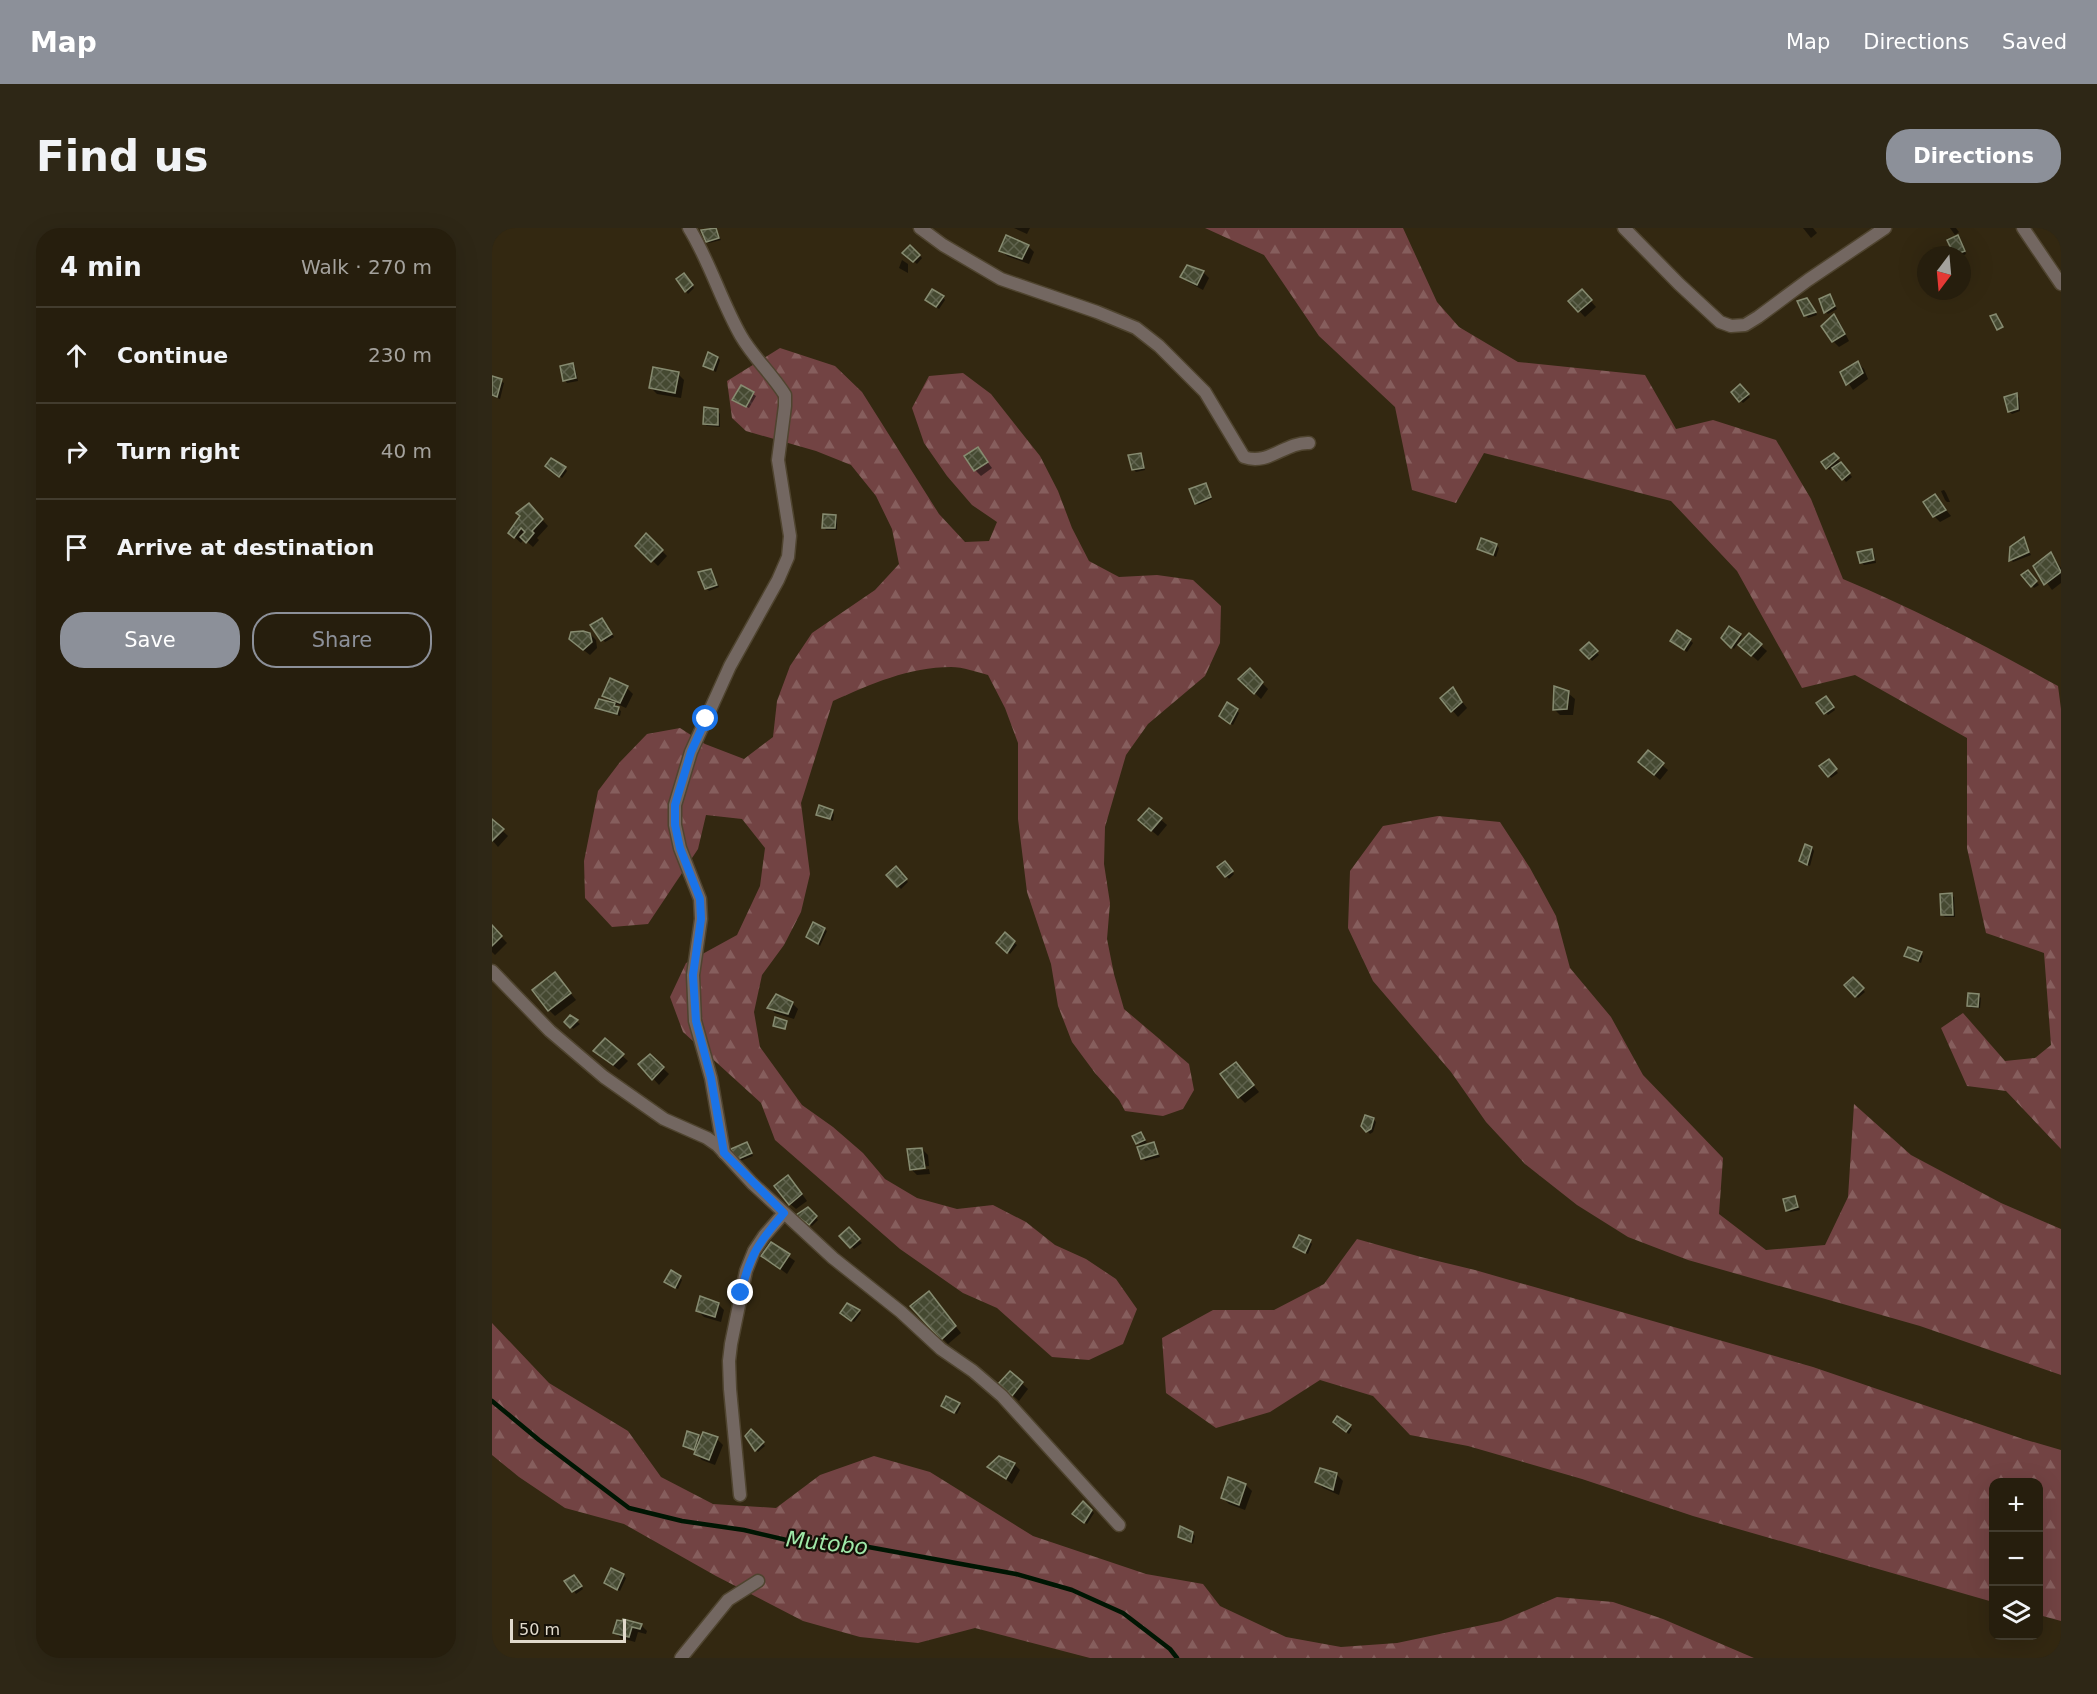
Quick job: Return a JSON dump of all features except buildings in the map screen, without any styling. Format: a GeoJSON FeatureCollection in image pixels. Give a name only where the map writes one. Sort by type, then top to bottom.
{"type":"FeatureCollection","features":[{"type":"Feature","properties":{"kind":"street"},"geometry":{"type":"LineString","coordinates":[[689,228],[697,240],[741,337],[784,395],[785,406],[778,460],[790,536],[788,557],[778,580],[730,666],[691,752],[675,805],[675,825],[680,848],[700,899],[701,919],[693,975],[696,1021],[711,1078],[724,1153]]}},
{"type":"Feature","properties":{"kind":"street"},"geometry":{"type":"LineString","coordinates":[[920,228],[1000,279],[1114,318],[1136,328],[1159,346],[1205,392],[1244,457],[1253,460],[1264,459],[1291,445],[1309,444]]}},
{"type":"Feature","properties":{"kind":"street"},"geometry":{"type":"LineString","coordinates":[[1624,228],[1709,312],[1720,322],[1731,326],[1745,325],[1758,317],[1885,228]]}},
{"type":"Feature","properties":{"kind":"street"},"geometry":{"type":"LineString","coordinates":[[2023,228],[2061,284]]}},
{"type":"Feature","properties":{"kind":"street"},"geometry":{"type":"LineString","coordinates":[[492,971],[550,1030],[604,1077],[664,1119],[707,1138],[833,1258],[901,1312],[941,1349],[1002,1396],[1119,1524]]}},
{"type":"Feature","properties":{"kind":"street"},"geometry":{"type":"LineString","coordinates":[[740,1495],[730,1389],[730,1344],[746,1271],[754,1251],[784,1213]]}},
{"type":"Feature","properties":{"kind":"street"},"geometry":{"type":"LineString","coordinates":[[681,1658],[728,1600],[758,1581]]}},
{"type":"Feature","properties":{"kind":"green space"},"geometry":{"type":"Polygon","coordinates":[[[1205,228],[1403,228],[1437,302],[1459,327],[1518,362],[1645,375],[1676,429],[1713,420],[1776,440],[1811,499],[1843,579],[1898,603],[2058,686],[2061,709],[2061,1149],[2006,1091],[1967,1086],[1941,1028],[1963,1013],[2005,1061],[2035,1058],[2051,1045],[2044,953],[1986,933],[1967,848],[1967,738],[1855,675],[1802,688],[1737,571],[1671,501],[1484,453],[1456,503],[1412,490],[1395,407],[1319,336],[1264,255],[1205,228]]]}},
{"type":"Feature","properties":{"kind":"green space"},"geometry":{"type":"Polygon","coordinates":[[[780,348],[835,366],[862,392],[939,514],[965,542],[989,541],[997,522],[972,505],[947,476],[924,443],[912,408],[929,376],[963,373],[991,394],[1040,456],[1089,561],[1119,577],[1157,575],[1193,580],[1221,606],[1220,643],[1205,676],[1148,724],[1126,755],[1105,827],[1104,864],[1110,903],[1107,939],[1114,974],[1124,1009],[1189,1064],[1194,1090],[1183,1109],[1163,1116],[1125,1111],[1119,1100],[1072,1042],[1058,1006],[1051,964],[1027,892],[1018,819],[1018,743],[1005,708],[988,675],[965,669],[935,668],[905,673],[833,701],[801,803],[810,874],[801,912],[784,945],[762,975],[754,1012],[760,1047],[802,1105],[833,1127],[863,1153],[885,1179],[917,1198],[957,1209],[993,1205],[1026,1222],[1055,1245],[1086,1259],[1116,1279],[1137,1309],[1123,1344],[1089,1360],[1052,1357],[997,1308],[963,1293],[900,1249],[775,1140],[761,1103],[683,1032],[670,997],[686,963],[737,935],[760,886],[765,848],[742,819],[706,815],[698,849],[648,924],[612,927],[585,898],[584,861],[598,791],[620,762],[647,734],[680,728],[705,744],[744,759],[773,737],[777,701],[790,666],[812,633],[875,590],[899,564],[892,529],[876,496],[851,465],[816,451],[746,431],[732,418],[727,381],[780,348]]]}},
{"type":"Feature","properties":{"kind":"green space"},"geometry":{"type":"Polygon","coordinates":[[[1438,816],[1500,822],[1530,868],[1556,916],[1570,968],[1611,1017],[1643,1075],[1723,1158],[1719,1214],[1766,1250],[1825,1245],[1848,1197],[1854,1104],[1911,1155],[2001,1203],[2061,1229],[2061,1375],[1920,1326],[1688,1260],[1628,1237],[1577,1205],[1525,1164],[1486,1122],[1451,1072],[1373,981],[1348,928],[1350,871],[1383,826],[1438,816]]]}},
{"type":"Feature","properties":{"kind":"green space"},"geometry":{"type":"Polygon","coordinates":[[[1357,1239],[1475,1270],[1813,1367],[2061,1450],[2061,1621],[2043,1616],[2043,1478],[1989,1478],[1989,1601],[1693,1516],[1582,1479],[1468,1446],[1410,1435],[1373,1396],[1320,1380],[1270,1412],[1216,1428],[1166,1393],[1162,1338],[1213,1310],[1274,1310],[1324,1284],[1357,1239]]]}},
{"type":"Feature","properties":{"kind":"green space"},"geometry":{"type":"Polygon","coordinates":[[[492,1323],[549,1383],[628,1431],[661,1477],[713,1504],[776,1508],[820,1475],[874,1456],[930,1472],[1033,1536],[1146,1574],[1203,1584],[1220,1606],[1286,1637],[1341,1647],[1397,1643],[1501,1621],[1557,1597],[1613,1602],[1663,1619],[1754,1658],[1090,1658],[975,1628],[918,1643],[860,1637],[803,1621],[716,1576],[624,1524],[565,1508],[519,1477],[492,1455],[492,1323]]]}},
{"type":"Feature","properties":{"kind":"waterway","name":"Mutobo"},"geometry":{"type":"LineString","coordinates":[[492,1401],[539,1440],[629,1508],[682,1521],[744,1530],[795,1542],[852,1544],[1016,1574],[1072,1590],[1123,1613],[1170,1649],[1177,1658]]}},
{"type":"Feature","properties":{"kind":"route"},"geometry":{"type":"LineString","coordinates":[[706,719],[691,752],[675,805],[675,825],[680,848],[700,899],[701,919],[693,975],[696,1021],[711,1078],[724,1153],[784,1213],[754,1251],[741,1293]]}}]}
